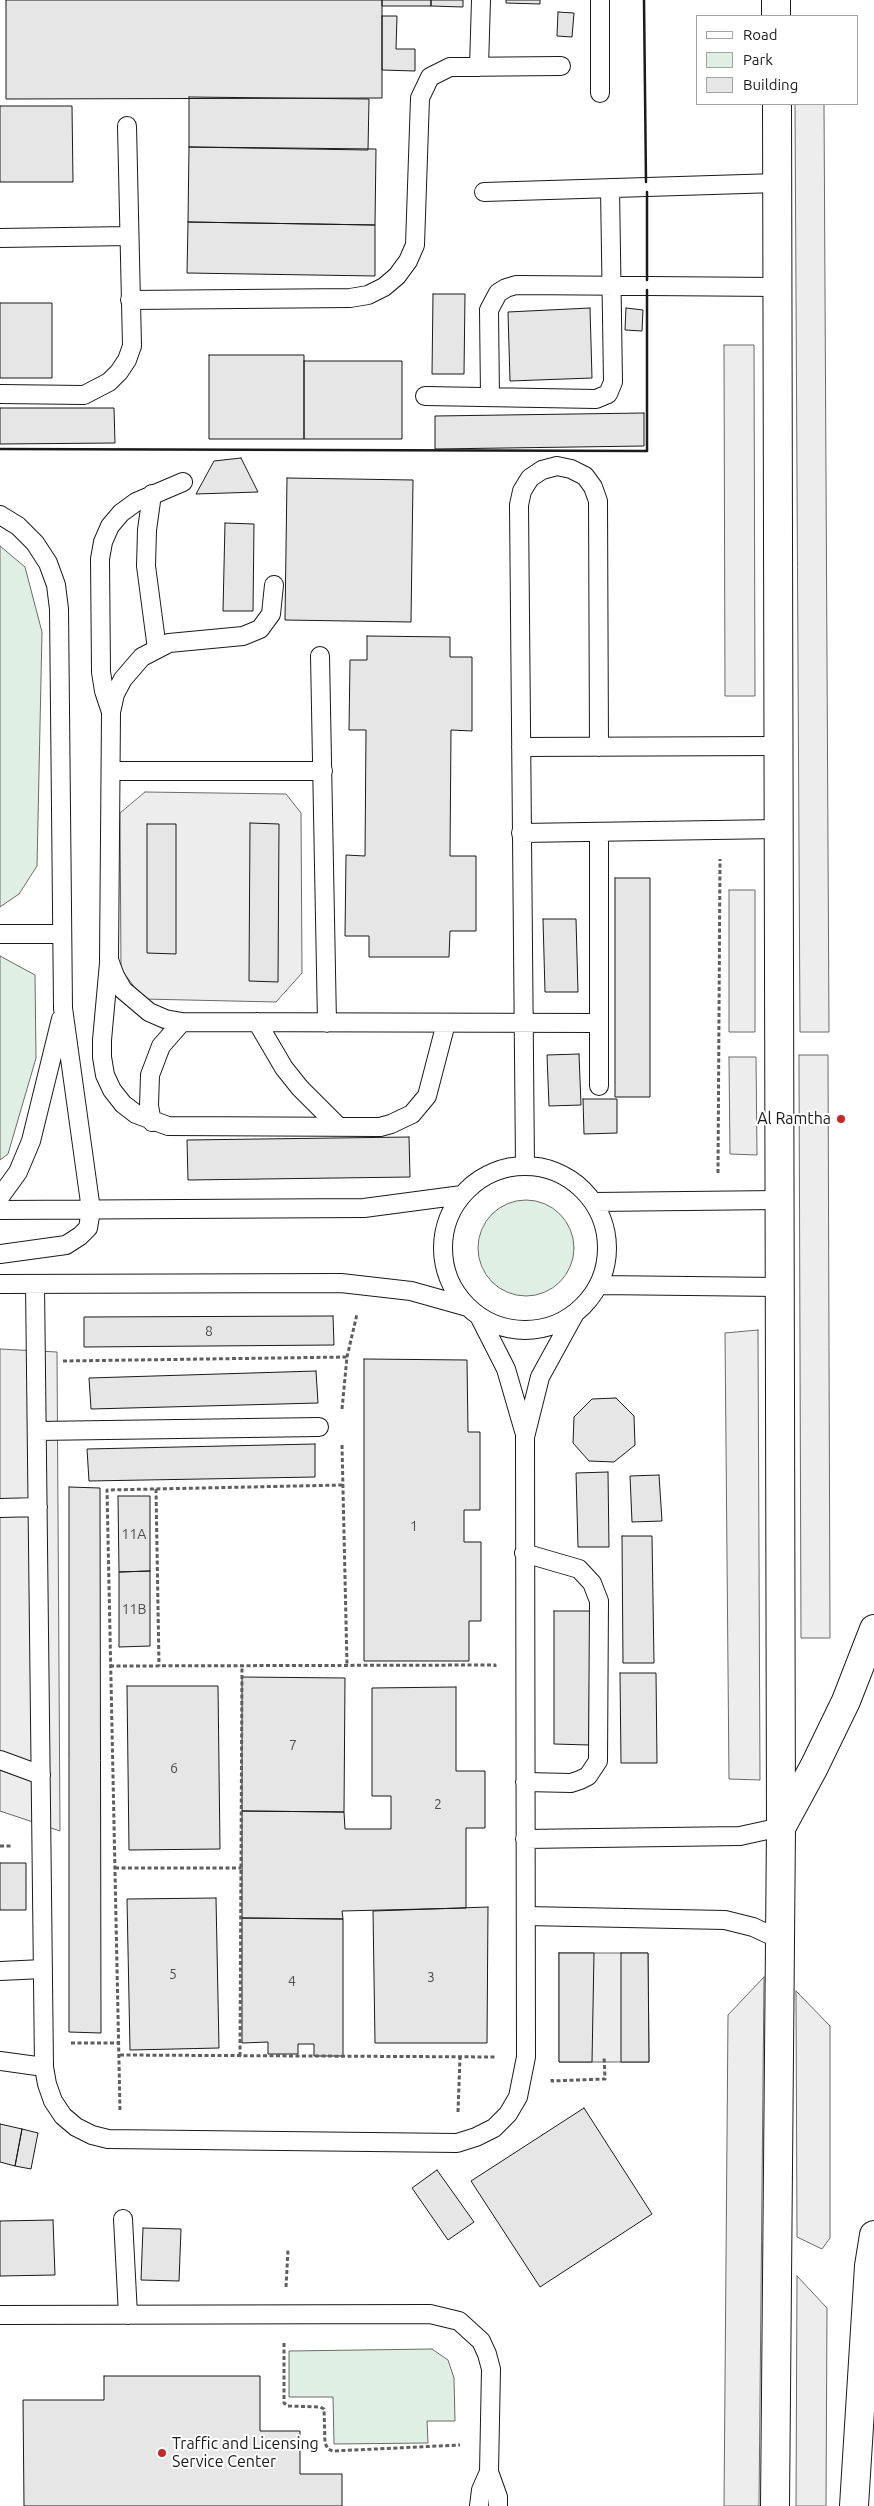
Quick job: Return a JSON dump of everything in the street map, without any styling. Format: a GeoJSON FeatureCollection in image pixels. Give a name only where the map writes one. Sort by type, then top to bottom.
{"type":"FeatureCollection","features":[{"type":"Feature","properties":{"kind":"street"},"geometry":{"type":"LineString","coordinates":[[776,0],[776,15]]}},
{"type":"Feature","properties":{"kind":"street"},"geometry":{"type":"LineString","coordinates":[[775,2506],[781,1827],[778,1287],[777,105]]}},
{"type":"Feature","properties":{"kind":"street"},"geometry":{"type":"LineString","coordinates":[[781,1827],[814,1767],[846,1701],[874,1629]]}},
{"type":"Feature","properties":{"kind":"street"},"geometry":{"type":"LineString","coordinates":[[854,2506],[869,2266],[874,2235]]}},
{"type":"Feature","properties":{"kind":"lane"},"geometry":{"type":"LineString","coordinates":[[479,67],[481,0]]}},
{"type":"Feature","properties":{"kind":"lane"},"geometry":{"type":"LineString","coordinates":[[600,0],[600,93]]}},
{"type":"Feature","properties":{"kind":"lane"},"geometry":{"type":"LineString","coordinates":[[130,300],[350,298],[368,295],[384,287],[398,276],[408,262],[415,244],[420,98],[423,87],[430,77],[450,67],[561,66]]}},
{"type":"Feature","properties":{"kind":"lane"},"geometry":{"type":"LineString","coordinates":[[0,394],[84,395],[109,382],[119,372],[132,346],[127,126]]}},
{"type":"Feature","properties":{"kind":"lane"},"geometry":{"type":"LineString","coordinates":[[484,192],[777,183]]}},
{"type":"Feature","properties":{"kind":"lane"},"geometry":{"type":"LineString","coordinates":[[425,396],[596,399],[608,394],[613,382],[610,188]]}},
{"type":"Feature","properties":{"kind":"lane"},"geometry":{"type":"LineString","coordinates":[[0,238],[129,236]]}},
{"type":"Feature","properties":{"kind":"lane"},"geometry":{"type":"LineString","coordinates":[[490,397],[489,310],[498,293],[506,288],[516,285],[778,287]]}},
{"type":"Feature","properties":{"kind":"lane"},"geometry":{"type":"LineString","coordinates":[[525,1166],[519,505],[522,490],[530,478],[542,470],[557,466],[571,468],[585,476],[593,487],[598,501],[599,747]]}},
{"type":"Feature","properties":{"kind":"lane"},"geometry":{"type":"LineString","coordinates":[[111,712],[104,691],[101,672],[100,559],[103,542],[110,526],[121,513],[152,494],[183,482]]}},
{"type":"Feature","properties":{"kind":"lane"},"geometry":{"type":"LineString","coordinates":[[152,494],[147,530],[146,566],[157,649]]}},
{"type":"Feature","properties":{"kind":"lane"},"geometry":{"type":"LineString","coordinates":[[0,515],[18,526],[35,542],[48,563],[56,585],[59,609],[64,1008],[92,1210],[88,1228],[66,1245],[0,1254]]}},
{"type":"Feature","properties":{"kind":"lane"},"geometry":{"type":"LineString","coordinates":[[274,585],[271,614],[267,623],[252,634],[183,640],[157,649],[142,657],[123,679],[115,694],[111,712],[109,960],[102,1040],[105,1074],[112,1090],[123,1104],[136,1114],[152,1122],[168,1126],[380,1127],[402,1120],[412,1114],[420,1105],[431,1085],[446,1023]]}},
{"type":"Feature","properties":{"kind":"lane"},"geometry":{"type":"LineString","coordinates":[[320,656],[327,1023]]}},
{"type":"Feature","properties":{"kind":"lane"},"geometry":{"type":"LineString","coordinates":[[521,747],[777,746]]}},
{"type":"Feature","properties":{"kind":"lane"},"geometry":{"type":"LineString","coordinates":[[111,771],[323,770]]}},
{"type":"Feature","properties":{"kind":"lane"},"geometry":{"type":"LineString","coordinates":[[521,833],[779,829]]}},
{"type":"Feature","properties":{"kind":"lane"},"geometry":{"type":"LineString","coordinates":[[599,832],[599,1086]]}},
{"type":"Feature","properties":{"kind":"lane"},"geometry":{"type":"LineString","coordinates":[[0,934],[62,934]]}},
{"type":"Feature","properties":{"kind":"lane"},"geometry":{"type":"LineString","coordinates":[[109,960],[123,990],[135,1003],[165,1019],[182,1022],[599,1023]]}},
{"type":"Feature","properties":{"kind":"lane"},"geometry":{"type":"LineString","coordinates":[[0,1197],[18,1172],[32,1141],[64,1008]]}},
{"type":"Feature","properties":{"kind":"lane"},"geometry":{"type":"LineString","coordinates":[[152,1122],[148,1091],[150,1075],[162,1046],[182,1022]]}},
{"type":"Feature","properties":{"kind":"lane"},"geometry":{"type":"LineString","coordinates":[[257,1022],[284,1068],[300,1088],[338,1126]]}},
{"type":"Feature","properties":{"kind":"lane"},"geometry":{"type":"LineString","coordinates":[[0,1284],[364,1284],[411,1291],[474,1312],[497,1326],[530,1330],[556,1325],[574,1315],[588,1302],[599,1285],[606,1265],[607,1243],[603,1221],[594,1202],[580,1187],[564,1175],[545,1168],[508,1167],[491,1173],[475,1182],[462,1195],[449,1218],[445,1231],[444,1252],[447,1272],[456,1291],[474,1312],[506,1369],[525,1437]]}},
{"type":"Feature","properties":{"kind":"lane"},"geometry":{"type":"LineString","coordinates":[[0,1210],[364,1208],[462,1195]]}},
{"type":"Feature","properties":{"kind":"lane"},"geometry":{"type":"LineString","coordinates":[[594,1202],[778,1200]]}},
{"type":"Feature","properties":{"kind":"lane"},"geometry":{"type":"LineString","coordinates":[[35,1284],[44,2067],[50,2092],[63,2116],[76,2127],[92,2135],[121,2139],[457,2143],[476,2137],[494,2128],[508,2114],[518,2097],[526,2057],[525,1437],[540,1377],[574,1315]]}},
{"type":"Feature","properties":{"kind":"lane"},"geometry":{"type":"LineString","coordinates":[[599,1285],[778,1287]]}},
{"type":"Feature","properties":{"kind":"lane"},"geometry":{"type":"LineString","coordinates":[[37,1431],[319,1427]]}},
{"type":"Feature","properties":{"kind":"lane"},"geometry":{"type":"LineString","coordinates":[[0,1508],[38,1507]]}},
{"type":"Feature","properties":{"kind":"lane"},"geometry":{"type":"LineString","coordinates":[[524,1553],[578,1570],[592,1583],[599,1600],[598,1761],[588,1776],[571,1783],[525,1782]]}},
{"type":"Feature","properties":{"kind":"lane"},"geometry":{"type":"LineString","coordinates":[[0,1760],[41,1775]]}},
{"type":"Feature","properties":{"kind":"lane"},"geometry":{"type":"LineString","coordinates":[[525,1839],[733,1836],[781,1827]]}},
{"type":"Feature","properties":{"kind":"lane"},"geometry":{"type":"LineString","coordinates":[[526,1916],[725,1920],[753,1927],[779,1939]]}},
{"type":"Feature","properties":{"kind":"lane"},"geometry":{"type":"LineString","coordinates":[[0,1971],[43,1969]]}},
{"type":"Feature","properties":{"kind":"lane"},"geometry":{"type":"LineString","coordinates":[[0,2062],[44,2067]]}},
{"type":"Feature","properties":{"kind":"lane"},"geometry":{"type":"LineString","coordinates":[[123,2219],[128,2315]]}},
{"type":"Feature","properties":{"kind":"lane"},"geometry":{"type":"LineString","coordinates":[[0,2316],[430,2314],[459,2321],[481,2341],[488,2354],[491,2369],[490,2472],[497,2492],[498,2506]]}},
{"type":"Feature","properties":{"kind":"lane"},"geometry":{"type":"LineString","coordinates":[[480,2506],[482,2490],[490,2472]]}},
{"type":"Feature","properties":{"kind":"path"},"geometry":{"type":"LineString","coordinates":[[717,1201],[720,830]]}},
{"type":"Feature","properties":{"kind":"path"},"geometry":{"type":"LineString","coordinates":[[342,1413],[347,1357],[364,1284]]}},
{"type":"Feature","properties":{"kind":"path"},"geometry":{"type":"LineString","coordinates":[[36,1362],[347,1357]]}},
{"type":"Feature","properties":{"kind":"path"},"geometry":{"type":"LineString","coordinates":[[342,1439],[347,1665]]}},
{"type":"Feature","properties":{"kind":"path"},"geometry":{"type":"LineString","coordinates":[[121,2139],[106,1490],[343,1485]]}},
{"type":"Feature","properties":{"kind":"path"},"geometry":{"type":"LineString","coordinates":[[156,1489],[159,1666]]}},
{"type":"Feature","properties":{"kind":"path"},"geometry":{"type":"LineString","coordinates":[[110,1666],[495,1664],[495,1674]]}},
{"type":"Feature","properties":{"kind":"path"},"geometry":{"type":"LineString","coordinates":[[240,2056],[242,1666]]}},
{"type":"Feature","properties":{"kind":"path"},"geometry":{"type":"LineString","coordinates":[[116,1868],[241,1868]]}},
{"type":"Feature","properties":{"kind":"path"},"geometry":{"type":"LineString","coordinates":[[44,2043],[120,2043]]}},
{"type":"Feature","properties":{"kind":"path"},"geometry":{"type":"LineString","coordinates":[[120,2055],[552,2057],[552,2081],[605,2080],[604,2056]]}},
{"type":"Feature","properties":{"kind":"path"},"geometry":{"type":"LineString","coordinates":[[457,2143],[460,2057]]}},
{"type":"Feature","properties":{"kind":"path"},"geometry":{"type":"LineString","coordinates":[[288,2250],[284,2315],[284,2403],[288,2406],[320,2407],[324,2409],[325,2443],[328,2449],[333,2451],[490,2444]]}},
{"type":"Feature","properties":{"kind":"green space"},"geometry":{"type":"Polygon","coordinates":[[[0,546],[25,567],[42,632],[37,866],[19,894],[0,907],[0,546]]]}},
{"type":"Feature","properties":{"kind":"green space"},"geometry":{"type":"Polygon","coordinates":[[[0,956],[35,975],[36,1058],[8,1154],[0,1160],[0,956]]]}},
{"type":"Feature","properties":{"kind":"green space"},"geometry":{"type":"Polygon","coordinates":[[[526,1200],[544,1204],[560,1214],[570,1230],[574,1248],[570,1266],[560,1282],[544,1292],[526,1296],[508,1292],[492,1282],[482,1266],[478,1248],[482,1230],[492,1214],[508,1204],[526,1200]]]}},
{"type":"Feature","properties":{"kind":"green space"},"geometry":{"type":"Polygon","coordinates":[[[432,2349],[448,2360],[454,2378],[455,2421],[427,2421],[428,2443],[334,2444],[333,2397],[289,2397],[289,2351],[432,2349]]]}},
{"type":"Feature","properties":{"kind":"shaded area"},"geometry":{"type":"Polygon","coordinates":[[[795,105],[824,105],[829,1032],[800,1032],[795,105]]]}},
{"type":"Feature","properties":{"kind":"shaded area"},"geometry":{"type":"Polygon","coordinates":[[[724,345],[754,345],[755,696],[725,696],[724,345]]]}},
{"type":"Feature","properties":{"kind":"shaded area"},"geometry":{"type":"Polygon","coordinates":[[[145,792],[286,794],[301,813],[302,973],[276,1002],[143,999],[121,969],[120,813],[145,792]]]}},
{"type":"Feature","properties":{"kind":"shaded area"},"geometry":{"type":"Polygon","coordinates":[[[729,890],[755,890],[755,1032],[729,1032],[729,890]]]}},
{"type":"Feature","properties":{"kind":"shaded area"},"geometry":{"type":"Polygon","coordinates":[[[799,1055],[828,1055],[830,1638],[801,1638],[799,1055]]]}},
{"type":"Feature","properties":{"kind":"shaded area"},"geometry":{"type":"Polygon","coordinates":[[[729,1057],[756,1057],[757,1155],[730,1154],[729,1057]]]}},
{"type":"Feature","properties":{"kind":"shaded area"},"geometry":{"type":"Polygon","coordinates":[[[758,1330],[760,1780],[729,1779],[725,1333],[758,1330]]]}},
{"type":"Feature","properties":{"kind":"shaded area"},"geometry":{"type":"Polygon","coordinates":[[[0,1349],[57,1352],[60,1831],[0,1811],[0,1349]]]}},
{"type":"Feature","properties":{"kind":"shaded area"},"geometry":{"type":"Polygon","coordinates":[[[559,1953],[648,1953],[649,2062],[559,2062],[559,1953]]]}},
{"type":"Feature","properties":{"kind":"shaded area"},"geometry":{"type":"Polygon","coordinates":[[[764,1977],[759,2506],[724,2506],[728,2015],[764,1977]]]}},
{"type":"Feature","properties":{"kind":"shaded area"},"geometry":{"type":"Polygon","coordinates":[[[796,1991],[830,2026],[830,2238],[822,2249],[797,2237],[796,1991]]]}},
{"type":"Feature","properties":{"kind":"shaded area"},"geometry":{"type":"Polygon","coordinates":[[[797,2276],[827,2308],[826,2506],[796,2506],[797,2276]]]}},
{"type":"Feature","properties":{"kind":"building"},"geometry":{"type":"Polygon","coordinates":[[[6,0],[382,0],[382,98],[6,99],[6,0]]]}},
{"type":"Feature","properties":{"kind":"building"},"geometry":{"type":"Polygon","coordinates":[[[382,0],[431,0],[431,6],[382,6],[382,0]]]}},
{"type":"Feature","properties":{"kind":"building"},"geometry":{"type":"Polygon","coordinates":[[[431,0],[463,0],[463,7],[431,6],[431,0]]]}},
{"type":"Feature","properties":{"kind":"building"},"geometry":{"type":"Polygon","coordinates":[[[506,0],[540,0],[540,4],[506,3],[506,0]]]}},
{"type":"Feature","properties":{"kind":"building"},"geometry":{"type":"Polygon","coordinates":[[[558,12],[574,13],[572,37],[557,36],[558,12]]]}},
{"type":"Feature","properties":{"kind":"building"},"geometry":{"type":"Polygon","coordinates":[[[382,16],[397,16],[396,49],[415,49],[415,71],[382,70],[382,16]]]}},
{"type":"Feature","properties":{"kind":"building"},"geometry":{"type":"Polygon","coordinates":[[[189,97],[369,99],[368,150],[189,147],[189,97]]]}},
{"type":"Feature","properties":{"kind":"building"},"geometry":{"type":"Polygon","coordinates":[[[0,106],[72,106],[73,182],[0,182],[0,106]]]}},
{"type":"Feature","properties":{"kind":"building"},"geometry":{"type":"Polygon","coordinates":[[[189,147],[376,149],[375,225],[188,222],[189,147]]]}},
{"type":"Feature","properties":{"kind":"building"},"geometry":{"type":"Polygon","coordinates":[[[188,222],[375,225],[375,276],[187,273],[188,222]]]}},
{"type":"Feature","properties":{"kind":"building"},"geometry":{"type":"Polygon","coordinates":[[[433,294],[465,294],[464,374],[432,374],[433,294]]]}},
{"type":"Feature","properties":{"kind":"building"},"geometry":{"type":"Polygon","coordinates":[[[0,303],[52,303],[52,378],[0,378],[0,303]]]}},
{"type":"Feature","properties":{"kind":"building"},"geometry":{"type":"Polygon","coordinates":[[[590,308],[592,378],[510,381],[508,312],[590,308]]]}},
{"type":"Feature","properties":{"kind":"building"},"geometry":{"type":"Polygon","coordinates":[[[626,308],[643,310],[642,331],[625,330],[626,308]]]}},
{"type":"Feature","properties":{"kind":"building"},"geometry":{"type":"Polygon","coordinates":[[[209,355],[304,355],[304,439],[209,439],[209,355]]]}},
{"type":"Feature","properties":{"kind":"building"},"geometry":{"type":"Polygon","coordinates":[[[304,361],[402,361],[402,439],[304,439],[304,361]]]}},
{"type":"Feature","properties":{"kind":"building"},"geometry":{"type":"Polygon","coordinates":[[[0,408],[114,408],[115,443],[0,444],[0,408]]]}},
{"type":"Feature","properties":{"kind":"building"},"geometry":{"type":"Polygon","coordinates":[[[644,413],[644,446],[435,449],[435,416],[644,413]]]}},
{"type":"Feature","properties":{"kind":"building"},"geometry":{"type":"Polygon","coordinates":[[[241,458],[258,492],[196,494],[214,461],[241,458]]]}},
{"type":"Feature","properties":{"kind":"building"},"geometry":{"type":"Polygon","coordinates":[[[287,478],[413,480],[411,622],[285,620],[287,478]]]}},
{"type":"Feature","properties":{"kind":"building"},"geometry":{"type":"Polygon","coordinates":[[[225,523],[254,524],[253,611],[223,611],[225,523]]]}},
{"type":"Feature","properties":{"kind":"building"},"geometry":{"type":"Polygon","coordinates":[[[367,636],[450,637],[450,657],[472,657],[472,731],[451,730],[450,856],[476,856],[476,931],[450,931],[449,957],[369,957],[369,936],[345,936],[346,855],[365,856],[366,730],[349,730],[350,660],[367,660],[367,636]]]}},
{"type":"Feature","properties":{"kind":"building"},"geometry":{"type":"Polygon","coordinates":[[[250,823],[279,824],[278,982],[249,981],[250,823]]]}},
{"type":"Feature","properties":{"kind":"building"},"geometry":{"type":"Polygon","coordinates":[[[147,824],[176,824],[176,954],[147,953],[147,824]]]}},
{"type":"Feature","properties":{"kind":"building"},"geometry":{"type":"Polygon","coordinates":[[[615,878],[650,878],[650,1097],[615,1097],[615,878]]]}},
{"type":"Feature","properties":{"kind":"building"},"geometry":{"type":"Polygon","coordinates":[[[543,919],[576,919],[578,992],[545,992],[543,919]]]}},
{"type":"Feature","properties":{"kind":"building"},"geometry":{"type":"Polygon","coordinates":[[[579,1054],[581,1105],[549,1106],[547,1055],[579,1054]]]}},
{"type":"Feature","properties":{"kind":"building"},"geometry":{"type":"Polygon","coordinates":[[[583,1099],[617,1099],[617,1133],[584,1134],[583,1099]]]}},
{"type":"Feature","properties":{"kind":"building"},"geometry":{"type":"Polygon","coordinates":[[[409,1137],[410,1177],[188,1180],[187,1140],[409,1137]]]}},
{"type":"Feature","properties":{"kind":"building"},"geometry":{"type":"Polygon","coordinates":[[[333,1316],[334,1345],[84,1347],[84,1317],[333,1316]]]}},
{"type":"Feature","properties":{"kind":"building"},"geometry":{"type":"Polygon","coordinates":[[[364,1359],[467,1360],[468,1432],[480,1432],[480,1510],[464,1510],[464,1542],[481,1542],[481,1621],[469,1621],[469,1661],[364,1661],[364,1359]]]}},
{"type":"Feature","properties":{"kind":"building"},"geometry":{"type":"Polygon","coordinates":[[[316,1371],[318,1403],[91,1409],[89,1378],[316,1371]]]}},
{"type":"Feature","properties":{"kind":"building"},"geometry":{"type":"Polygon","coordinates":[[[616,1398],[634,1416],[635,1445],[614,1462],[589,1461],[573,1443],[574,1417],[592,1399],[616,1398]]]}},
{"type":"Feature","properties":{"kind":"building"},"geometry":{"type":"Polygon","coordinates":[[[315,1444],[315,1477],[89,1481],[87,1449],[315,1444]]]}},
{"type":"Feature","properties":{"kind":"building"},"geometry":{"type":"Polygon","coordinates":[[[608,1472],[609,1547],[578,1547],[576,1473],[608,1472]]]}},
{"type":"Feature","properties":{"kind":"building"},"geometry":{"type":"Polygon","coordinates":[[[659,1475],[662,1521],[632,1522],[630,1476],[659,1475]]]}},
{"type":"Feature","properties":{"kind":"building"},"geometry":{"type":"Polygon","coordinates":[[[69,1487],[100,1488],[101,2033],[69,2032],[69,1487]]]}},
{"type":"Feature","properties":{"kind":"building"},"geometry":{"type":"Polygon","coordinates":[[[118,1496],[150,1496],[150,1571],[119,1572],[118,1496]]]}},
{"type":"Feature","properties":{"kind":"building"},"geometry":{"type":"Polygon","coordinates":[[[622,1536],[652,1536],[654,1663],[623,1663],[622,1536]]]}},
{"type":"Feature","properties":{"kind":"building"},"geometry":{"type":"Polygon","coordinates":[[[150,1571],[150,1646],[119,1647],[119,1572],[150,1571]]]}},
{"type":"Feature","properties":{"kind":"building"},"geometry":{"type":"Polygon","coordinates":[[[554,1611],[590,1611],[589,1745],[554,1744],[554,1611]]]}},
{"type":"Feature","properties":{"kind":"building"},"geometry":{"type":"Polygon","coordinates":[[[620,1673],[656,1673],[657,1763],[621,1763],[620,1673]]]}},
{"type":"Feature","properties":{"kind":"building"},"geometry":{"type":"Polygon","coordinates":[[[242,1677],[345,1678],[344,1812],[242,1811],[242,1677]]]}},
{"type":"Feature","properties":{"kind":"building"},"geometry":{"type":"Polygon","coordinates":[[[127,1686],[218,1686],[220,1849],[129,1850],[127,1686]]]}},
{"type":"Feature","properties":{"kind":"building"},"geometry":{"type":"Polygon","coordinates":[[[456,1687],[456,1771],[485,1771],[485,1828],[466,1828],[466,1908],[342,1911],[343,1919],[242,1918],[242,1811],[344,1812],[345,1829],[391,1829],[391,1796],[372,1796],[372,1688],[456,1687]]]}},
{"type":"Feature","properties":{"kind":"building"},"geometry":{"type":"Polygon","coordinates":[[[0,1863],[26,1863],[26,1910],[0,1910],[0,1863]]]}},
{"type":"Feature","properties":{"kind":"building"},"geometry":{"type":"Polygon","coordinates":[[[216,1898],[219,2048],[130,2050],[127,1899],[216,1898]]]}},
{"type":"Feature","properties":{"kind":"building"},"geometry":{"type":"Polygon","coordinates":[[[488,1907],[487,2043],[375,2043],[373,1911],[488,1907]]]}},
{"type":"Feature","properties":{"kind":"building"},"geometry":{"type":"Polygon","coordinates":[[[242,1918],[343,1919],[343,2056],[314,2056],[314,2044],[298,2044],[298,2054],[268,2054],[268,2042],[242,2043],[242,1918]]]}},
{"type":"Feature","properties":{"kind":"building"},"geometry":{"type":"Polygon","coordinates":[[[559,1953],[594,1953],[592,2062],[559,2062],[559,1953]]]}},
{"type":"Feature","properties":{"kind":"building"},"geometry":{"type":"Polygon","coordinates":[[[621,1953],[648,1953],[649,2062],[621,2062],[621,1953]]]}},
{"type":"Feature","properties":{"kind":"building"},"geometry":{"type":"Polygon","coordinates":[[[584,2108],[652,2214],[540,2287],[471,2181],[584,2108]]]}},
{"type":"Feature","properties":{"kind":"building"},"geometry":{"type":"Polygon","coordinates":[[[0,2124],[22,2129],[15,2166],[0,2162],[0,2124]]]}},
{"type":"Feature","properties":{"kind":"building"},"geometry":{"type":"Polygon","coordinates":[[[22,2129],[38,2133],[31,2169],[15,2166],[22,2129]]]}},
{"type":"Feature","properties":{"kind":"building"},"geometry":{"type":"Polygon","coordinates":[[[437,2170],[474,2222],[448,2240],[412,2188],[437,2170]]]}},
{"type":"Feature","properties":{"kind":"building"},"geometry":{"type":"Polygon","coordinates":[[[53,2220],[55,2275],[0,2276],[0,2221],[53,2220]]]}},
{"type":"Feature","properties":{"kind":"building"},"geometry":{"type":"Polygon","coordinates":[[[143,2228],[181,2229],[179,2281],[141,2280],[143,2228]]]}},
{"type":"Feature","properties":{"kind":"building","name":"Traffic and Licensing Service Center"},"geometry":{"type":"Polygon","coordinates":[[[104,2376],[260,2376],[260,2431],[300,2431],[300,2474],[342,2474],[342,2506],[24,2506],[23,2400],[104,2400],[104,2376]]]}},
{"type":"Feature","properties":{"kind":"wall"},"geometry":{"type":"LineString","coordinates":[[644,0],[646,182]]}},
{"type":"Feature","properties":{"kind":"wall"},"geometry":{"type":"LineString","coordinates":[[647,192],[647,280]]}},
{"type":"Feature","properties":{"kind":"wall"},"geometry":{"type":"LineString","coordinates":[[0,449],[647,451],[647,290]]}},
{"type":"Feature","properties":{"kind":"place","name":"Al Ramtha"},"geometry":{"type":"Point","coordinates":[841,1119]}},
{"type":"Feature","properties":{"kind":"place","name":"Traffic and Licensing Service Center"},"geometry":{"type":"Point","coordinates":[162,2453]}}]}
